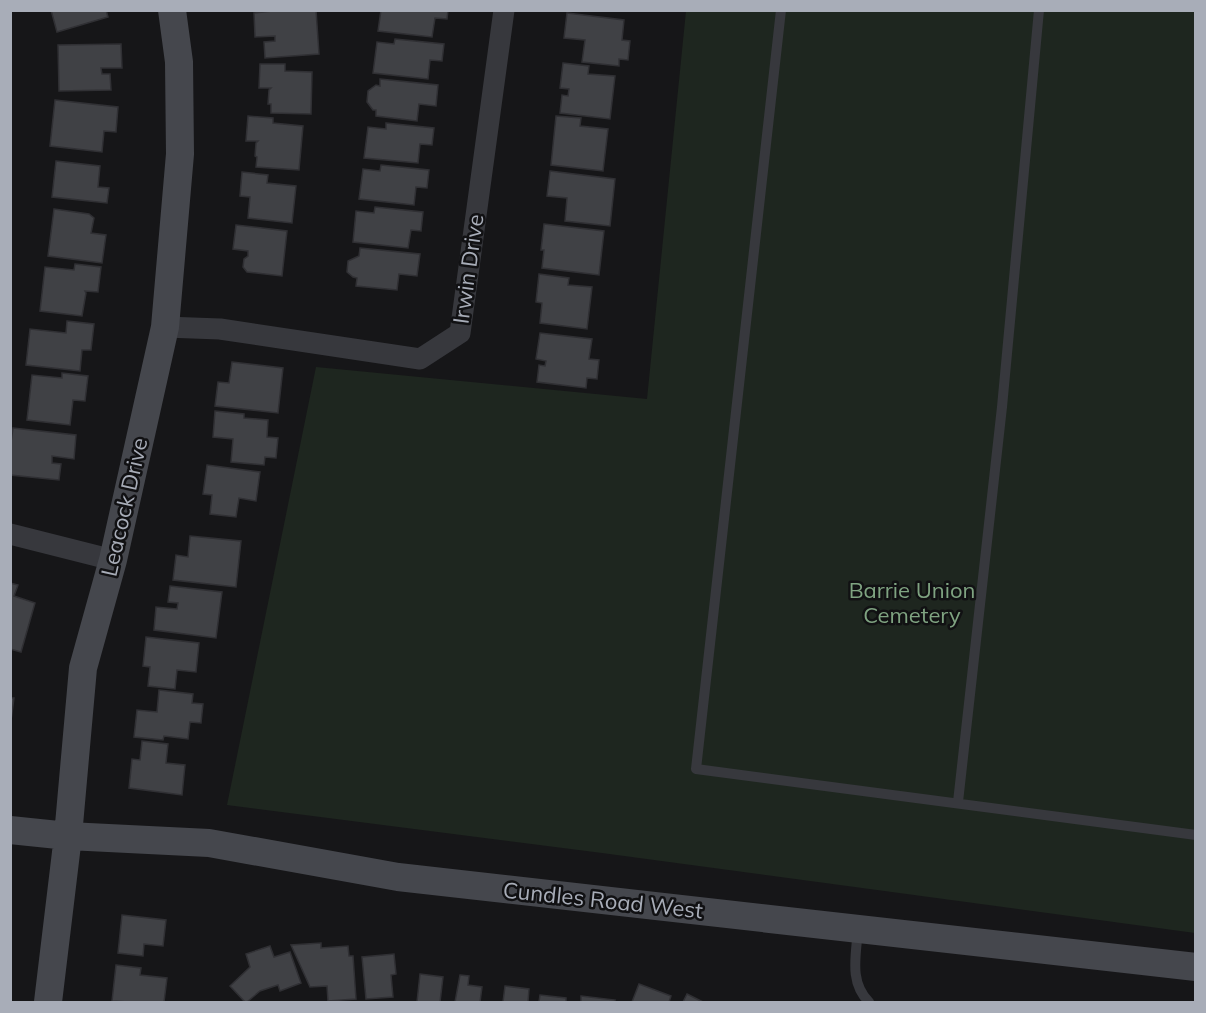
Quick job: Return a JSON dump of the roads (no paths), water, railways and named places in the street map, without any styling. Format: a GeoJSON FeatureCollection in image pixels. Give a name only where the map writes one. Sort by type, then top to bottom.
{"type":"FeatureCollection","features":[{"type":"Feature","properties":{"kind":"street","name":"Leacock Drive"},"geometry":{"type":"LineString","coordinates":[[48,1002],[68,836],[83,668],[113,560],[165,327],[180,154],[179,62],[172,10]]}},
{"type":"Feature","properties":{"kind":"street","name":"Irwin Drive"},"geometry":{"type":"LineString","coordinates":[[165,327],[220,329],[420,359],[460,333],[504,10]]}},
{"type":"Feature","properties":{"kind":"street"},"geometry":{"type":"LineString","coordinates":[[10,534],[113,560]]}},
{"type":"Feature","properties":{"kind":"street","name":"Cundles Road West"},"geometry":{"type":"LineString","coordinates":[[10,830],[68,836],[209,843],[398,877],[1196,967]]}},
{"type":"Feature","properties":{"kind":"lane"},"geometry":{"type":"LineString","coordinates":[[781,10],[696,769],[1196,835]]}},
{"type":"Feature","properties":{"kind":"lane"},"geometry":{"type":"LineString","coordinates":[[958,802],[1003,395],[1039,10]]}},
{"type":"Feature","properties":{"kind":"lane"},"geometry":{"type":"LineString","coordinates":[[858,929],[855,974],[859,990],[869,1002]]}},
{"type":"Feature","properties":{"kind":"park label","name":"Barrie Union Cemetery"},"geometry":{"type":"Point","coordinates":[912,602]}}]}
